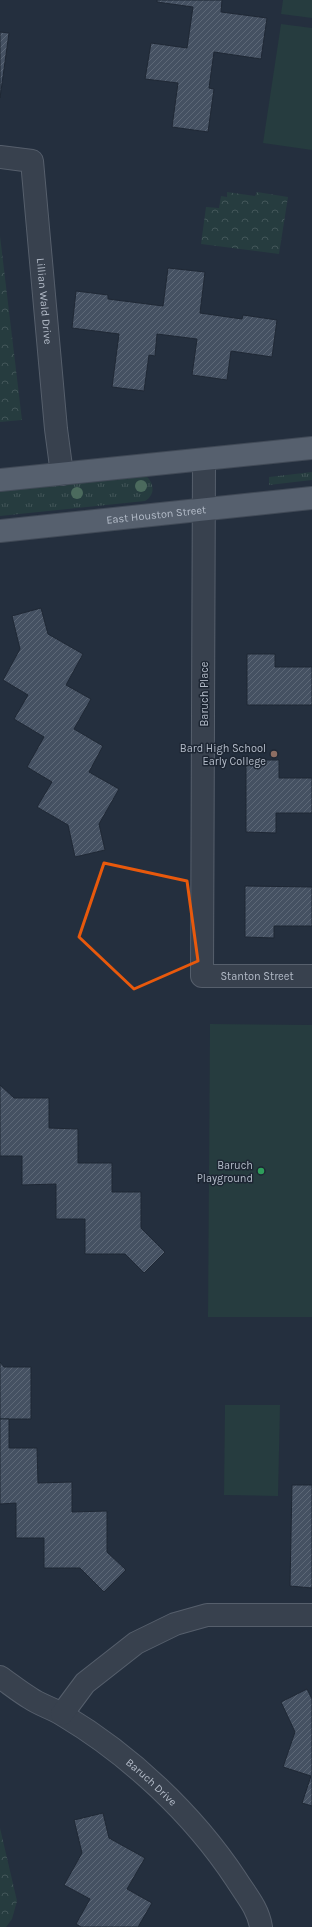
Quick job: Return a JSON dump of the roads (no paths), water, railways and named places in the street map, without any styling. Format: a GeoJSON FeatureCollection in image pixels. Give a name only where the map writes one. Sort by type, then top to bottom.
{"type":"FeatureCollection","features":[{"type":"Feature","properties":{"kind":"main road"},"geometry":{"type":"LineString","coordinates":[[0,480],[312,448]]}},
{"type":"Feature","properties":{"kind":"main road","name":"East Houston Street"},"geometry":{"type":"LineString","coordinates":[[0,531],[312,498]]}},
{"type":"Feature","properties":{"kind":"street","name":"Lillian Wald Drive"},"geometry":{"type":"LineString","coordinates":[[0,157],[32,161],[62,474]]}},
{"type":"Feature","properties":{"kind":"street","name":"Baruch Place"},"geometry":{"type":"LineString","coordinates":[[202,976],[204,460]]}},
{"type":"Feature","properties":{"kind":"street","name":"Stanton Street"},"geometry":{"type":"LineString","coordinates":[[202,976],[312,976]]}},
{"type":"Feature","properties":{"kind":"street"},"geometry":{"type":"LineString","coordinates":[[62,1714],[85,1684],[136,1643],[175,1624],[207,1615],[312,1615]]}},
{"type":"Feature","properties":{"kind":"street","name":"Baruch Drive"},"geometry":{"type":"LineString","coordinates":[[0,1677],[31,1699],[62,1714],[95,1736],[144,1775],[188,1818],[227,1866],[259,1915],[261,1927]]}},
{"type":"Feature","properties":{"kind":"place","name":"Bard High School Early College"},"geometry":{"type":"Point","coordinates":[274,754]}},
{"type":"Feature","properties":{"kind":"place","name":"Baruch Playground"},"geometry":{"type":"Point","coordinates":[261,1171]}}]}
